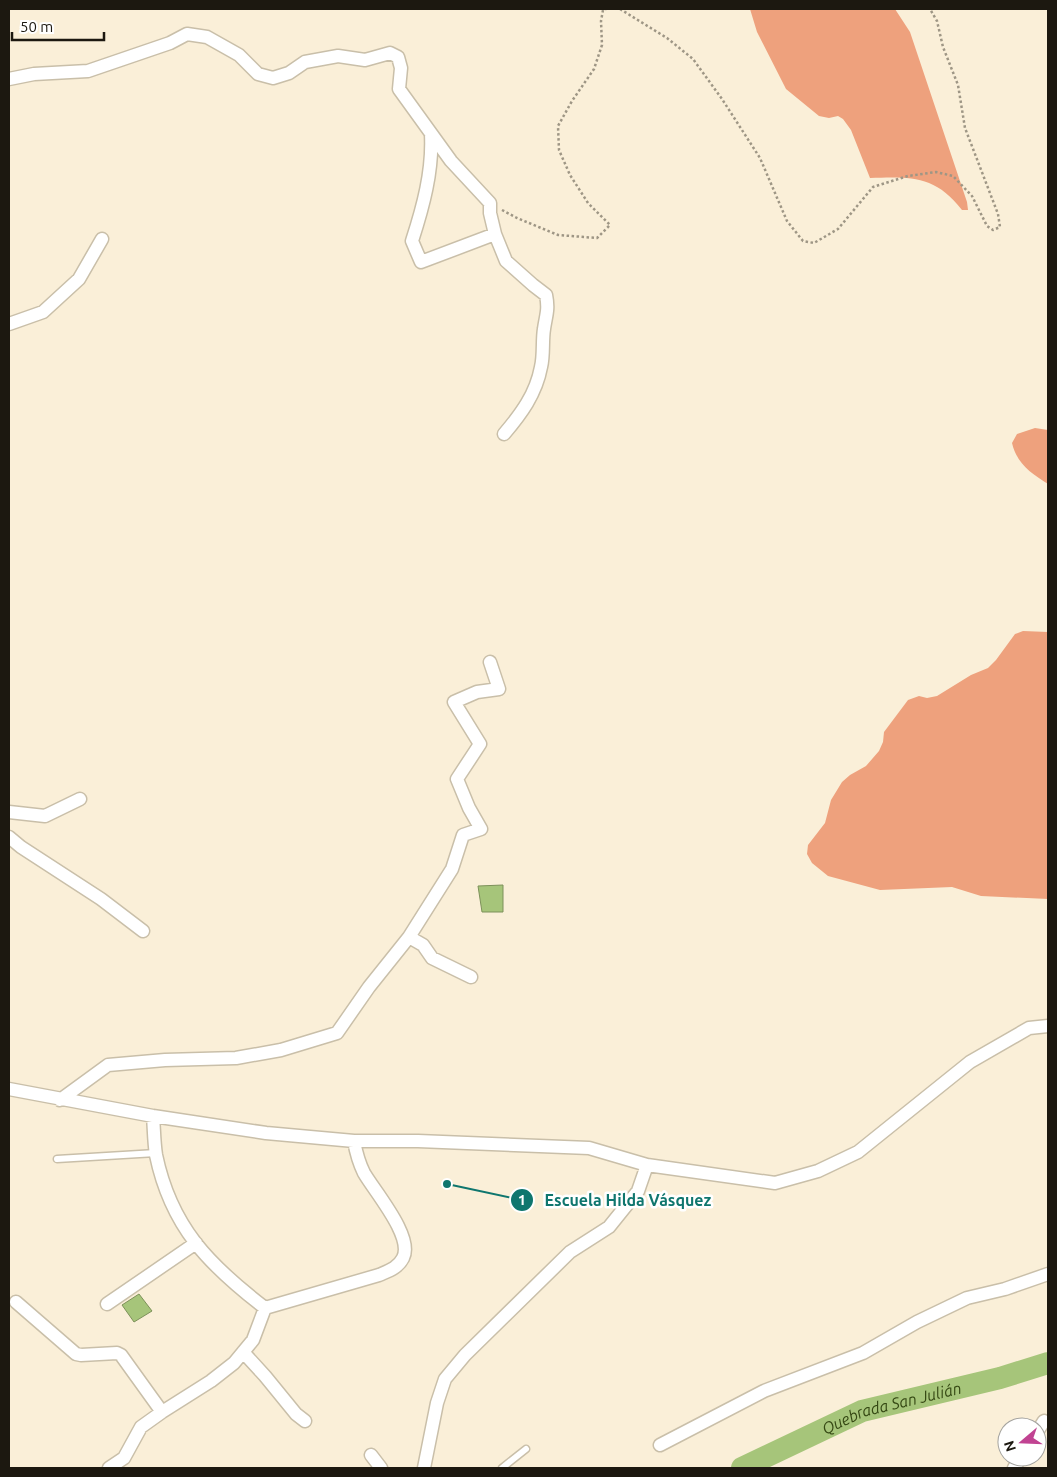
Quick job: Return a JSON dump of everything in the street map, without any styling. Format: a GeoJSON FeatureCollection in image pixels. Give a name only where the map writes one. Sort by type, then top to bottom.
{"type":"FeatureCollection","features":[{"type":"Feature","properties":{"kind":"street"},"geometry":{"type":"LineString","coordinates":[[9,79],[34,74],[88,72],[170,43],[188,34],[207,37],[240,55],[258,74],[273,78],[289,73],[305,62],[338,56],[365,60],[390,53],[398,58],[400,68],[399,90],[451,161],[490,203],[490,213],[495,234],[506,261],[546,295],[549,308],[544,328],[542,366],[534,392],[504,434]]}},
{"type":"Feature","properties":{"kind":"street"},"geometry":{"type":"LineString","coordinates":[[431,134],[432,153],[422,212],[412,241],[421,262],[495,234]]}},
{"type":"Feature","properties":{"kind":"street"},"geometry":{"type":"LineString","coordinates":[[9,324],[43,312],[79,279],[102,239]]}},
{"type":"Feature","properties":{"kind":"street"},"geometry":{"type":"LineString","coordinates":[[60,1100],[108,1065],[165,1060],[236,1058],[281,1050],[337,1033],[369,987],[409,936],[452,869],[463,835],[481,829],[469,808],[457,780],[480,744],[454,702],[478,692],[499,689],[490,662]]}},
{"type":"Feature","properties":{"kind":"street"},"geometry":{"type":"LineString","coordinates":[[9,812],[44,816],[80,799]]}},
{"type":"Feature","properties":{"kind":"street"},"geometry":{"type":"LineString","coordinates":[[9,837],[21,847],[101,899],[143,931]]}},
{"type":"Feature","properties":{"kind":"street"},"geometry":{"type":"LineString","coordinates":[[409,936],[423,946],[432,958],[471,977]]}},
{"type":"Feature","properties":{"kind":"street"},"geometry":{"type":"LineString","coordinates":[[9,1089],[153,1116],[266,1133],[354,1140],[589,1148],[647,1165],[775,1183],[818,1170],[858,1152],[970,1062],[1029,1028],[1048,1026]]}},
{"type":"Feature","properties":{"kind":"street"},"geometry":{"type":"LineString","coordinates":[[153,1116],[156,1153],[167,1195],[179,1220],[208,1259],[231,1282],[265,1308]]}},
{"type":"Feature","properties":{"kind":"street"},"geometry":{"type":"LineString","coordinates":[[265,1308],[379,1275],[396,1267],[404,1257],[406,1247],[402,1236],[364,1172],[357,1155],[354,1140]]}},
{"type":"Feature","properties":{"kind":"street"},"geometry":{"type":"LineString","coordinates":[[424,1468],[436,1403],[445,1379],[465,1355],[563,1258],[609,1226],[638,1191],[647,1165]]}},
{"type":"Feature","properties":{"kind":"street"},"geometry":{"type":"LineString","coordinates":[[107,1304],[196,1243]]}},
{"type":"Feature","properties":{"kind":"street"},"geometry":{"type":"LineString","coordinates":[[660,1445],[764,1391],[863,1353],[917,1322],[967,1298],[1005,1290],[1048,1274]]}},
{"type":"Feature","properties":{"kind":"street"},"geometry":{"type":"LineString","coordinates":[[16,1302],[76,1354],[117,1352],[121,1355],[162,1412]]}},
{"type":"Feature","properties":{"kind":"street"},"geometry":{"type":"LineString","coordinates":[[110,1468],[124,1458],[141,1427],[234,1364],[252,1340],[265,1308]]}},
{"type":"Feature","properties":{"kind":"street"},"geometry":{"type":"LineString","coordinates":[[243,1352],[296,1414],[305,1421]]}},
{"type":"Feature","properties":{"kind":"street"},"geometry":{"type":"LineString","coordinates":[[371,1455],[381,1468]]}},
{"type":"Feature","properties":{"kind":"lane"},"geometry":{"type":"LineString","coordinates":[[57,1159],[156,1153]]}},
{"type":"Feature","properties":{"kind":"lane"},"geometry":{"type":"LineString","coordinates":[[502,1468],[526,1449]]}},
{"type":"Feature","properties":{"kind":"path"},"geometry":{"type":"LineString","coordinates":[[490,203],[517,218],[558,235],[597,238],[610,225],[588,203],[570,175],[559,150],[558,126],[572,101],[594,69],[602,44],[601,21],[603,10],[606,9]]}},
{"type":"Feature","properties":{"kind":"path"},"geometry":{"type":"LineString","coordinates":[[620,9],[667,38],[693,59],[722,99],[760,158],[787,221],[803,241],[814,243],[838,229],[873,187],[908,176],[936,172],[953,176],[972,196],[987,226],[993,230],[1000,227],[998,214],[965,128],[958,85],[930,9]]}},
{"type":"Feature","properties":{"kind":"shaded area"},"geometry":{"type":"Polygon","coordinates":[[[750,9],[895,9],[910,32],[967,202],[968,210],[962,210],[942,190],[921,180],[910,178],[870,178],[851,130],[843,119],[838,116],[829,118],[819,116],[786,89],[757,32],[750,9]]]}},
{"type":"Feature","properties":{"kind":"shaded area"},"geometry":{"type":"Polygon","coordinates":[[[1035,428],[1048,430],[1048,484],[1030,472],[1021,462],[1012,443],[1017,434],[1035,428]]]}},
{"type":"Feature","properties":{"kind":"shaded area"},"geometry":{"type":"Polygon","coordinates":[[[1023,631],[1048,632],[1048,899],[981,896],[952,887],[880,890],[828,876],[812,863],[807,854],[808,845],[825,823],[831,800],[842,782],[866,766],[879,751],[883,742],[884,732],[908,700],[919,696],[927,698],[937,696],[971,675],[988,668],[1015,634],[1023,631]]]}},
{"type":"Feature","properties":{"kind":"shaded area"},"geometry":{"type":"Polygon","coordinates":[[[503,885],[503,912],[482,912],[478,886],[503,885]]]}},
{"type":"Feature","properties":{"kind":"shaded area"},"geometry":{"type":"Polygon","coordinates":[[[139,1294],[152,1311],[134,1322],[122,1305],[139,1294]]]}},
{"type":"Feature","properties":{"kind":"waterway","name":"Quebrada San Julián"},"geometry":{"type":"LineString","coordinates":[[742,1468],[862,1411],[1000,1378],[1048,1363]]}},
{"type":"Feature","properties":{"kind":"place","name":"Escuela Hilda Vásquez"},"geometry":{"type":"Point","coordinates":[447,1184]}}]}
